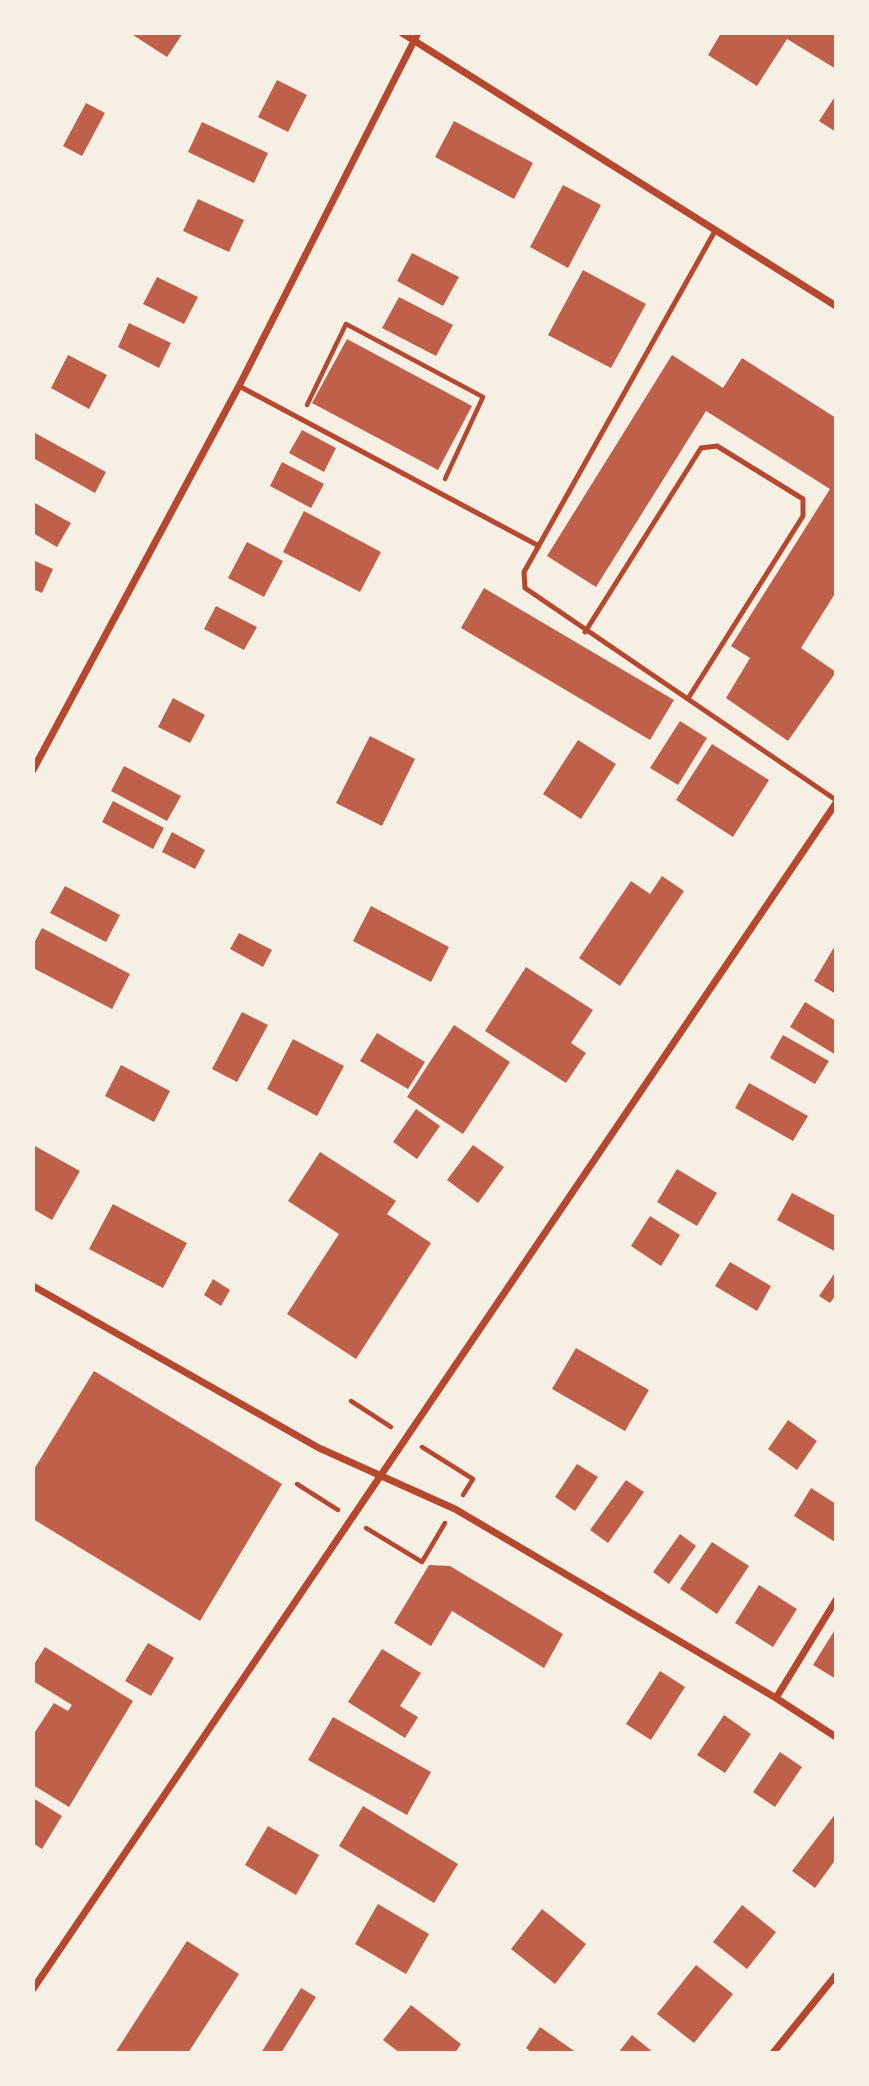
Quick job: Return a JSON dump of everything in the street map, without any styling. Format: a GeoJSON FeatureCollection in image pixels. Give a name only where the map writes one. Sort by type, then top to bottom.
{"type":"FeatureCollection","features":[{"type":"Feature","properties":{"kind":"street"},"geometry":{"type":"LineString","coordinates":[[402,33],[416,37],[715,231],[836,306]]}},
{"type":"Feature","properties":{"kind":"street"},"geometry":{"type":"LineString","coordinates":[[33,770],[239,386],[416,37]]}},
{"type":"Feature","properties":{"kind":"street"},"geometry":{"type":"LineString","coordinates":[[33,1989],[836,801]]}},
{"type":"Feature","properties":{"kind":"street"},"geometry":{"type":"LineString","coordinates":[[33,1286],[319,1448],[454,1508],[776,1698],[836,1737]]}},
{"type":"Feature","properties":{"kind":"street"},"geometry":{"type":"LineString","coordinates":[[776,1698],[836,1600]]}},
{"type":"Feature","properties":{"kind":"street"},"geometry":{"type":"LineString","coordinates":[[773,2053],[836,1975]]}},
{"type":"Feature","properties":{"kind":"lane"},"geometry":{"type":"LineString","coordinates":[[715,231],[524,572],[525,588],[585,632],[689,697],[700,711],[836,801]]}},
{"type":"Feature","properties":{"kind":"lane"},"geometry":{"type":"LineString","coordinates":[[239,386],[539,546]]}},
{"type":"Feature","properties":{"kind":"lane"},"geometry":{"type":"LineString","coordinates":[[585,632],[701,448],[717,446],[803,499],[803,516],[689,697]]}},
{"type":"Feature","properties":{"kind":"path"},"geometry":{"type":"LineString","coordinates":[[301,418],[346,324],[482,397],[439,492]]}},
{"type":"Feature","properties":{"kind":"building"},"geometry":{"type":"Polygon","coordinates":[[[183,33],[167,57],[133,35],[183,33]]]}},
{"type":"Feature","properties":{"kind":"building"},"geometry":{"type":"Polygon","coordinates":[[[721,33],[836,33],[836,69],[787,39],[757,86],[708,55],[721,33]]]}},
{"type":"Feature","properties":{"kind":"building"},"geometry":{"type":"Polygon","coordinates":[[[277,80],[307,95],[288,132],[258,117],[277,80]]]}},
{"type":"Feature","properties":{"kind":"building"},"geometry":{"type":"Polygon","coordinates":[[[836,95],[836,132],[819,121],[836,95]]]}},
{"type":"Feature","properties":{"kind":"building"},"geometry":{"type":"Polygon","coordinates":[[[86,103],[105,113],[82,156],[63,146],[86,103]]]}},
{"type":"Feature","properties":{"kind":"building"},"geometry":{"type":"Polygon","coordinates":[[[454,121],[533,163],[514,199],[435,157],[454,121]]]}},
{"type":"Feature","properties":{"kind":"building"},"geometry":{"type":"Polygon","coordinates":[[[202,122],[268,153],[254,183],[188,152],[202,122]]]}},
{"type":"Feature","properties":{"kind":"building"},"geometry":{"type":"Polygon","coordinates":[[[563,185],[601,205],[568,268],[530,247],[563,185]]]}},
{"type":"Feature","properties":{"kind":"building"},"geometry":{"type":"Polygon","coordinates":[[[198,199],[244,220],[229,252],[183,231],[198,199]]]}},
{"type":"Feature","properties":{"kind":"building"},"geometry":{"type":"Polygon","coordinates":[[[412,253],[459,277],[443,306],[397,281],[412,253]]]}},
{"type":"Feature","properties":{"kind":"building"},"geometry":{"type":"Polygon","coordinates":[[[583,270],[646,304],[611,368],[548,335],[583,270]]]}},
{"type":"Feature","properties":{"kind":"building"},"geometry":{"type":"Polygon","coordinates":[[[157,277],[198,297],[184,324],[143,304],[157,277]]]}},
{"type":"Feature","properties":{"kind":"building"},"geometry":{"type":"Polygon","coordinates":[[[399,297],[453,325],[436,356],[382,328],[399,297]]]}},
{"type":"Feature","properties":{"kind":"building"},"geometry":{"type":"Polygon","coordinates":[[[129,323],[171,343],[159,368],[118,347],[129,323]]]}},
{"type":"Feature","properties":{"kind":"building"},"geometry":{"type":"Polygon","coordinates":[[[347,339],[472,406],[438,470],[312,403],[347,339]]]}},
{"type":"Feature","properties":{"kind":"building"},"geometry":{"type":"Polygon","coordinates":[[[68,355],[107,375],[89,409],[51,388],[68,355]]]}},
{"type":"Feature","properties":{"kind":"building"},"geometry":{"type":"Polygon","coordinates":[[[672,355],[723,388],[742,358],[836,418],[836,592],[801,648],[836,672],[788,741],[726,698],[750,658],[731,646],[830,489],[706,411],[596,587],[547,556],[672,355]]]}},
{"type":"Feature","properties":{"kind":"building"},"geometry":{"type":"Polygon","coordinates":[[[302,430],[336,448],[324,472],[289,453],[302,430]]]}},
{"type":"Feature","properties":{"kind":"building"},"geometry":{"type":"Polygon","coordinates":[[[35,433],[106,472],[95,493],[33,458],[35,433]]]}},
{"type":"Feature","properties":{"kind":"building"},"geometry":{"type":"Polygon","coordinates":[[[282,462],[324,484],[311,508],[270,486],[282,462]]]}},
{"type":"Feature","properties":{"kind":"building"},"geometry":{"type":"Polygon","coordinates":[[[33,502],[71,523],[57,547],[33,533],[33,502]]]}},
{"type":"Feature","properties":{"kind":"building"},"geometry":{"type":"Polygon","coordinates":[[[304,511],[381,552],[360,592],[283,552],[304,511]]]}},
{"type":"Feature","properties":{"kind":"building"},"geometry":{"type":"Polygon","coordinates":[[[247,542],[283,561],[264,597],[228,578],[247,542]]]}},
{"type":"Feature","properties":{"kind":"building"},"geometry":{"type":"Polygon","coordinates":[[[33,560],[53,569],[42,593],[33,589],[33,560]]]}},
{"type":"Feature","properties":{"kind":"building"},"geometry":{"type":"Polygon","coordinates":[[[484,588],[674,700],[650,740],[461,628],[484,588]]]}},
{"type":"Feature","properties":{"kind":"building"},"geometry":{"type":"Polygon","coordinates":[[[216,606],[257,627],[244,650],[204,629],[216,606]]]}},
{"type":"Feature","properties":{"kind":"building"},"geometry":{"type":"Polygon","coordinates":[[[173,698],[205,715],[190,743],[158,727],[173,698]]]}},
{"type":"Feature","properties":{"kind":"building"},"geometry":{"type":"Polygon","coordinates":[[[680,721],[707,738],[678,785],[650,768],[680,721]]]}},
{"type":"Feature","properties":{"kind":"building"},"geometry":{"type":"Polygon","coordinates":[[[370,736],[415,759],[382,826],[336,803],[370,736]]]}},
{"type":"Feature","properties":{"kind":"building"},"geometry":{"type":"Polygon","coordinates":[[[578,740],[616,764],[581,819],[543,794],[578,740]]]}},
{"type":"Feature","properties":{"kind":"building"},"geometry":{"type":"Polygon","coordinates":[[[712,744],[769,780],[733,837],[676,800],[712,744]]]}},
{"type":"Feature","properties":{"kind":"building"},"geometry":{"type":"Polygon","coordinates":[[[124,766],[181,796],[167,821],[111,791],[124,766]]]}},
{"type":"Feature","properties":{"kind":"building"},"geometry":{"type":"Polygon","coordinates":[[[113,801],[164,828],[153,849],[102,822],[113,801]]]}},
{"type":"Feature","properties":{"kind":"building"},"geometry":{"type":"Polygon","coordinates":[[[172,832],[205,850],[195,869],[162,852],[172,832]]]}},
{"type":"Feature","properties":{"kind":"building"},"geometry":{"type":"Polygon","coordinates":[[[662,876],[684,891],[620,986],[579,958],[631,881],[650,894],[662,876]]]}},
{"type":"Feature","properties":{"kind":"building"},"geometry":{"type":"Polygon","coordinates":[[[65,886],[120,915],[106,942],[50,913],[65,886]]]}},
{"type":"Feature","properties":{"kind":"building"},"geometry":{"type":"Polygon","coordinates":[[[371,906],[449,947],[431,982],[353,941],[371,906]]]}},
{"type":"Feature","properties":{"kind":"building"},"geometry":{"type":"Polygon","coordinates":[[[42,928],[130,974],[112,1009],[33,968],[33,945],[42,928]]]}},
{"type":"Feature","properties":{"kind":"building"},"geometry":{"type":"Polygon","coordinates":[[[239,933],[272,950],[263,967],[230,949],[239,933]]]}},
{"type":"Feature","properties":{"kind":"building"},"geometry":{"type":"Polygon","coordinates":[[[836,944],[836,994],[814,981],[836,944]]]}},
{"type":"Feature","properties":{"kind":"building"},"geometry":{"type":"Polygon","coordinates":[[[526,967],[593,1010],[571,1043],[586,1053],[566,1083],[485,1031],[526,967]]]}},
{"type":"Feature","properties":{"kind":"building"},"geometry":{"type":"Polygon","coordinates":[[[805,1002],[836,1021],[836,1055],[790,1027],[805,1002]]]}},
{"type":"Feature","properties":{"kind":"building"},"geometry":{"type":"Polygon","coordinates":[[[242,1012],[268,1025],[237,1082],[212,1069],[242,1012]]]}},
{"type":"Feature","properties":{"kind":"building"},"geometry":{"type":"Polygon","coordinates":[[[454,1025],[510,1062],[463,1134],[407,1097],[454,1025]]]}},
{"type":"Feature","properties":{"kind":"building"},"geometry":{"type":"Polygon","coordinates":[[[377,1033],[425,1062],[408,1089],[360,1061],[377,1033]]]}},
{"type":"Feature","properties":{"kind":"building"},"geometry":{"type":"Polygon","coordinates":[[[783,1035],[829,1061],[815,1084],[770,1058],[783,1035]]]}},
{"type":"Feature","properties":{"kind":"building"},"geometry":{"type":"Polygon","coordinates":[[[293,1039],[344,1066],[317,1116],[267,1089],[293,1039]]]}},
{"type":"Feature","properties":{"kind":"building"},"geometry":{"type":"Polygon","coordinates":[[[121,1065],[170,1091],[154,1122],[105,1096],[121,1065]]]}},
{"type":"Feature","properties":{"kind":"building"},"geometry":{"type":"Polygon","coordinates":[[[749,1083],[808,1116],[793,1141],[735,1108],[749,1083]]]}},
{"type":"Feature","properties":{"kind":"building"},"geometry":{"type":"Polygon","coordinates":[[[416,1109],[440,1126],[417,1159],[393,1142],[416,1109]]]}},
{"type":"Feature","properties":{"kind":"building"},"geometry":{"type":"Polygon","coordinates":[[[33,1145],[80,1171],[52,1220],[33,1209],[33,1145]]]}},
{"type":"Feature","properties":{"kind":"building"},"geometry":{"type":"Polygon","coordinates":[[[473,1145],[504,1167],[478,1203],[447,1180],[473,1145]]]}},
{"type":"Feature","properties":{"kind":"building"},"geometry":{"type":"Polygon","coordinates":[[[320,1152],[396,1201],[387,1214],[431,1243],[356,1359],[287,1314],[339,1234],[288,1201],[320,1152]]]}},
{"type":"Feature","properties":{"kind":"building"},"geometry":{"type":"Polygon","coordinates":[[[677,1169],[717,1193],[697,1226],[657,1202],[677,1169]]]}},
{"type":"Feature","properties":{"kind":"building"},"geometry":{"type":"Polygon","coordinates":[[[792,1193],[836,1216],[836,1252],[777,1220],[792,1193]]]}},
{"type":"Feature","properties":{"kind":"building"},"geometry":{"type":"Polygon","coordinates":[[[113,1204],[187,1243],[163,1288],[89,1249],[113,1204]]]}},
{"type":"Feature","properties":{"kind":"building"},"geometry":{"type":"Polygon","coordinates":[[[650,1216],[680,1235],[661,1266],[631,1246],[650,1216]]]}},
{"type":"Feature","properties":{"kind":"building"},"geometry":{"type":"Polygon","coordinates":[[[730,1262],[771,1286],[757,1311],[715,1286],[730,1262]]]}},
{"type":"Feature","properties":{"kind":"building"},"geometry":{"type":"Polygon","coordinates":[[[836,1271],[836,1295],[830,1303],[819,1296],[836,1271]]]}},
{"type":"Feature","properties":{"kind":"building"},"geometry":{"type":"Polygon","coordinates":[[[213,1279],[230,1290],[221,1306],[204,1295],[213,1279]]]}},
{"type":"Feature","properties":{"kind":"building"},"geometry":{"type":"Polygon","coordinates":[[[576,1348],[649,1390],[625,1431],[552,1389],[576,1348]]]}},
{"type":"Feature","properties":{"kind":"building"},"geometry":{"type":"Polygon","coordinates":[[[94,1371],[282,1484],[200,1621],[33,1519],[33,1471],[94,1371]]]}},
{"type":"Feature","properties":{"kind":"building"},"geometry":{"type":"Polygon","coordinates":[[[788,1420],[817,1441],[797,1470],[768,1449],[788,1420]]]}},
{"type":"Feature","properties":{"kind":"building"},"geometry":{"type":"Polygon","coordinates":[[[577,1464],[598,1477],[575,1511],[555,1497],[577,1464]]]}},
{"type":"Feature","properties":{"kind":"building"},"geometry":{"type":"Polygon","coordinates":[[[626,1480],[644,1492],[608,1543],[590,1530],[626,1480]]]}},
{"type":"Feature","properties":{"kind":"building"},"geometry":{"type":"Polygon","coordinates":[[[811,1488],[836,1504],[835,1542],[794,1516],[811,1488]]]}},
{"type":"Feature","properties":{"kind":"building"},"geometry":{"type":"Polygon","coordinates":[[[680,1534],[696,1546],[669,1584],[653,1572],[680,1534]]]}},
{"type":"Feature","properties":{"kind":"building"},"geometry":{"type":"Polygon","coordinates":[[[712,1542],[749,1566],[717,1614],[680,1589],[712,1542]]]}},
{"type":"Feature","properties":{"kind":"building"},"geometry":{"type":"Polygon","coordinates":[[[429,1565],[450,1566],[563,1634],[544,1668],[452,1611],[431,1646],[394,1623],[429,1565]]]}},
{"type":"Feature","properties":{"kind":"building"},"geometry":{"type":"Polygon","coordinates":[[[759,1585],[797,1609],[773,1647],[735,1623],[759,1585]]]}},
{"type":"Feature","properties":{"kind":"building"},"geometry":{"type":"Polygon","coordinates":[[[836,1628],[836,1679],[813,1665],[836,1628]]]}},
{"type":"Feature","properties":{"kind":"building"},"geometry":{"type":"Polygon","coordinates":[[[148,1643],[174,1658],[151,1696],[125,1681],[148,1643]]]}},
{"type":"Feature","properties":{"kind":"building"},"geometry":{"type":"Polygon","coordinates":[[[45,1647],[133,1701],[69,1807],[33,1785],[33,1735],[54,1703],[68,1711],[72,1705],[33,1681],[33,1666],[45,1647]]]}},
{"type":"Feature","properties":{"kind":"building"},"geometry":{"type":"Polygon","coordinates":[[[382,1649],[421,1673],[400,1706],[418,1717],[405,1738],[348,1702],[382,1649]]]}},
{"type":"Feature","properties":{"kind":"building"},"geometry":{"type":"Polygon","coordinates":[[[660,1671],[685,1687],[651,1740],[626,1724],[660,1671]]]}},
{"type":"Feature","properties":{"kind":"building"},"geometry":{"type":"Polygon","coordinates":[[[724,1715],[751,1734],[725,1773],[697,1755],[724,1715]]]}},
{"type":"Feature","properties":{"kind":"building"},"geometry":{"type":"Polygon","coordinates":[[[333,1717],[431,1772],[407,1815],[308,1760],[333,1717]]]}},
{"type":"Feature","properties":{"kind":"building"},"geometry":{"type":"Polygon","coordinates":[[[780,1752],[802,1767],[775,1807],[753,1792],[780,1752]]]}},
{"type":"Feature","properties":{"kind":"building"},"geometry":{"type":"Polygon","coordinates":[[[33,1798],[62,1816],[42,1849],[33,1843],[33,1798]]]}},
{"type":"Feature","properties":{"kind":"building"},"geometry":{"type":"Polygon","coordinates":[[[363,1806],[458,1864],[434,1903],[339,1846],[363,1806]]]}},
{"type":"Feature","properties":{"kind":"building"},"geometry":{"type":"Polygon","coordinates":[[[836,1813],[836,1859],[815,1888],[792,1871],[836,1813]]]}},
{"type":"Feature","properties":{"kind":"building"},"geometry":{"type":"Polygon","coordinates":[[[268,1826],[319,1855],[296,1895],[245,1865],[268,1826]]]}},
{"type":"Feature","properties":{"kind":"building"},"geometry":{"type":"Polygon","coordinates":[[[378,1904],[429,1934],[406,1974],[355,1944],[378,1904]]]}},
{"type":"Feature","properties":{"kind":"building"},"geometry":{"type":"Polygon","coordinates":[[[742,1905],[776,1932],[747,1969],[713,1942],[742,1905]]]}},
{"type":"Feature","properties":{"kind":"building"},"geometry":{"type":"Polygon","coordinates":[[[542,1909],[586,1944],[555,1984],[511,1949],[542,1909]]]}},
{"type":"Feature","properties":{"kind":"building"},"geometry":{"type":"Polygon","coordinates":[[[187,1941],[239,1974],[188,2053],[115,2053],[187,1941]]]}},
{"type":"Feature","properties":{"kind":"building"},"geometry":{"type":"Polygon","coordinates":[[[696,1965],[733,1994],[694,2043],[657,2014],[696,1965]]]}},
{"type":"Feature","properties":{"kind":"building"},"geometry":{"type":"Polygon","coordinates":[[[301,1988],[316,1997],[281,2053],[261,2053],[301,1988]]]}},
{"type":"Feature","properties":{"kind":"building"},"geometry":{"type":"Polygon","coordinates":[[[411,2005],[461,2044],[455,2053],[400,2053],[383,2040],[411,2005]]]}},
{"type":"Feature","properties":{"kind":"building"},"geometry":{"type":"Polygon","coordinates":[[[540,2027],[577,2053],[532,2053],[526,2048],[540,2027]]]}},
{"type":"Feature","properties":{"kind":"building"},"geometry":{"type":"Polygon","coordinates":[[[632,2035],[654,2053],[618,2053],[632,2035]]]}}]}
